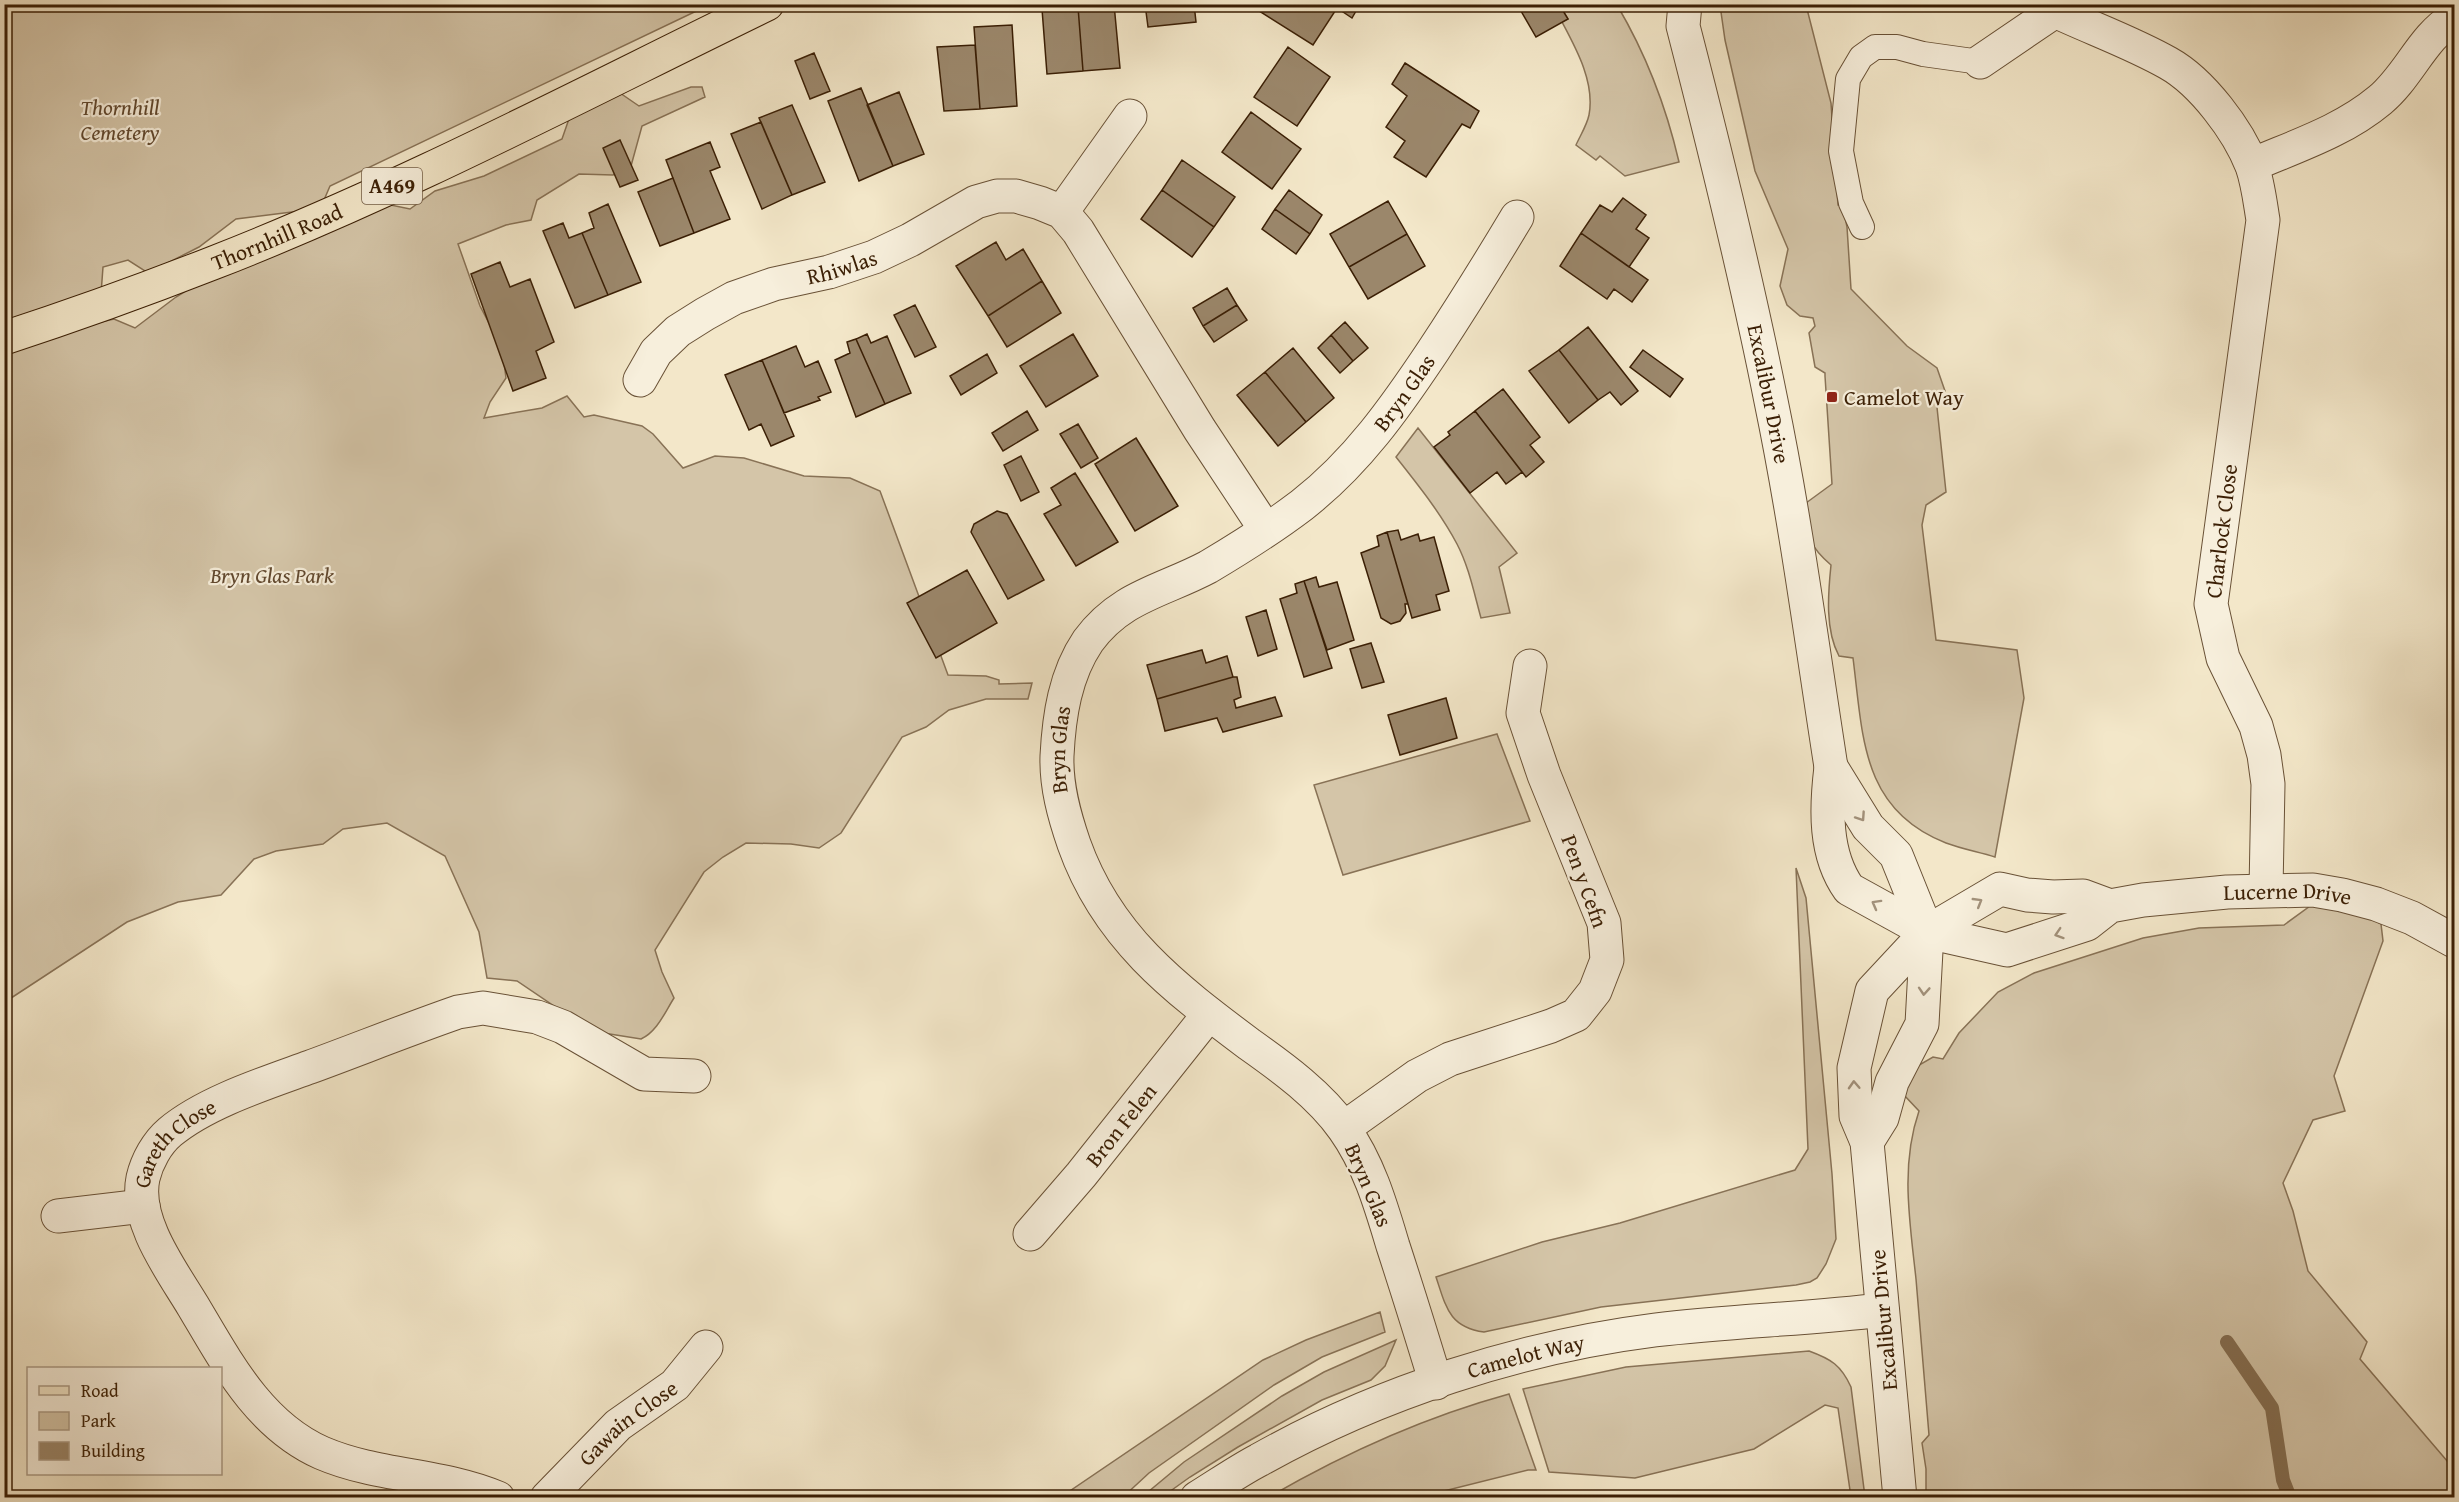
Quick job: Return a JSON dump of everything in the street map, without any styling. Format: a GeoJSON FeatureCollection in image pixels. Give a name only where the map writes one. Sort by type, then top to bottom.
{"type":"FeatureCollection","features":[{"type":"Feature","properties":{"kind":"main road","name":"Thornhill Road"},"geometry":{"type":"LineString","coordinates":[[4,338],[94,308],[215,262],[403,181],[767,4]]}},
{"type":"Feature","properties":{"kind":"street","name":"Charlock Close"},"geometry":{"type":"LineString","coordinates":[[1980,62],[2055,8],[2169,63],[2192,80],[2215,105],[2252,165],[2263,220],[2211,604],[2223,658],[2256,726],[2265,755],[2268,784],[2266,890]]}},
{"type":"Feature","properties":{"kind":"street","name":"Excalibur Drive"},"geometry":{"type":"LineString","coordinates":[[1677,12],[1735,235],[1771,400],[1803,572],[1831,767],[1827,805],[1831,848],[1842,879],[1849,889],[1928,932]]}},
{"type":"Feature","properties":{"kind":"street"},"geometry":{"type":"LineString","coordinates":[[2252,165],[2352,120],[2381,99],[2403,76],[2443,25],[2454,18]]}},
{"type":"Feature","properties":{"kind":"street"},"geometry":{"type":"LineString","coordinates":[[1062,212],[1130,116]]}},
{"type":"Feature","properties":{"kind":"street","name":"Rhiwlas"},"geometry":{"type":"LineString","coordinates":[[640,381],[656,352],[678,331],[734,298],[774,284],[829,272],[874,257],[910,240],[976,202],[997,196],[1017,196],[1040,202],[1062,212],[1078,231],[1163,371],[1266,530]]}},
{"type":"Feature","properties":{"kind":"street","name":"Bryn Glas"},"geometry":{"type":"LineString","coordinates":[[1436,1383],[1381,1208],[1364,1162],[1344,1128],[1322,1103],[1281,1067],[1209,1014],[1159,973],[1129,942],[1103,905],[1082,867],[1063,812],[1057,768],[1059,730],[1065,692],[1076,663],[1089,640],[1110,618],[1132,601],[1204,568],[1266,530],[1336,476],[1372,438],[1413,381],[1517,217]]}},
{"type":"Feature","properties":{"kind":"street","name":"Pen y Cefn"},"geometry":{"type":"LineString","coordinates":[[1344,1128],[1417,1076],[1450,1059],[1551,1026],[1576,1015],[1595,991],[1607,960],[1604,923],[1544,775],[1523,713],[1530,666]]}},
{"type":"Feature","properties":{"kind":"street","name":"Excalibur Drive"},"geometry":{"type":"LineString","coordinates":[[1831,767],[1868,827],[1896,855],[1928,932],[1922,1024],[1892,1082],[1882,1118],[1867,1142]]}},
{"type":"Feature","properties":{"kind":"street","name":"Lucerne Drive"},"geometry":{"type":"LineString","coordinates":[[1928,932],[2000,889],[2027,895],[2083,896],[2110,906]]}},
{"type":"Feature","properties":{"kind":"street","name":"Lucerne Drive"},"geometry":{"type":"LineString","coordinates":[[1928,932],[2007,950],[2087,924],[2110,906],[2185,894],[2313,890],[2376,904],[2412,918],[2454,941]]}},
{"type":"Feature","properties":{"kind":"street","name":"Excalibur Drive"},"geometry":{"type":"LineString","coordinates":[[1900,1497],[1867,1142],[1856,1116],[1854,1068],[1872,991],[1928,932]]}},
{"type":"Feature","properties":{"kind":"street","name":"Gareth Close"},"geometry":{"type":"LineString","coordinates":[[498,1497],[474,1488],[359,1465],[322,1452],[288,1432],[259,1407],[224,1358],[159,1250],[142,1206],[143,1179],[153,1152],[170,1132],[243,1091],[458,1012],[483,1008],[537,1017],[563,1027],[644,1074],[694,1076]]}},
{"type":"Feature","properties":{"kind":"street","name":"Bron Felen"},"geometry":{"type":"LineString","coordinates":[[1030,1234],[1081,1175],[1209,1014]]}},
{"type":"Feature","properties":{"kind":"street"},"geometry":{"type":"LineString","coordinates":[[58,1216],[142,1206]]}},
{"type":"Feature","properties":{"kind":"street","name":"Camelot Way"},"geometry":{"type":"LineString","coordinates":[[1197,1497],[1259,1460],[1324,1426],[1379,1402],[1505,1359],[1654,1330],[1882,1310]]}},
{"type":"Feature","properties":{"kind":"street","name":"Gawain Close"},"geometry":{"type":"LineString","coordinates":[[547,1497],[618,1425],[675,1385],[705,1347]]}},
{"type":"Feature","properties":{"kind":"lane"},"geometry":{"type":"LineString","coordinates":[[1862,227],[1851,203],[1840,151],[1848,79],[1861,57],[1875,47],[1886,47],[1980,62]]}},
{"type":"Feature","properties":{"kind":"green space","name":"Bryn Glas Park"},"geometry":{"type":"Polygon","coordinates":[[[4,5],[709,5],[330,186],[324,200],[308,210],[236,219],[199,247],[148,273],[128,260],[103,267],[101,294],[70,329],[114,319],[135,328],[176,297],[223,268],[386,204],[410,209],[435,191],[484,176],[562,139],[571,113],[620,93],[639,106],[691,87],[702,87],[705,97],[642,126],[631,166],[613,175],[579,174],[537,200],[531,220],[506,225],[458,244],[480,306],[502,348],[506,378],[490,402],[484,418],[542,408],[567,396],[584,417],[594,415],[642,426],[653,434],[683,468],[715,456],[744,458],[804,476],[850,478],[880,491],[948,675],[986,676],[999,680],[999,684],[1032,683],[1028,699],[986,699],[949,710],[926,727],[902,737],[841,833],[819,848],[791,844],[746,843],[704,872],[655,950],[674,998],[652,1032],[641,1039],[591,1031],[517,981],[487,978],[479,932],[445,856],[387,823],[343,829],[323,844],[276,851],[254,859],[221,895],[178,902],[127,922],[5,1002],[4,5]]]}},
{"type":"Feature","properties":{"kind":"green space"},"geometry":{"type":"Polygon","coordinates":[[[1559,5],[1617,5],[1654,81],[1679,162],[1625,176],[1600,156],[1596,160],[1576,145],[1589,115],[1589,91],[1579,55],[1562,22],[1568,19],[1559,5]]]}},
{"type":"Feature","properties":{"kind":"green space"},"geometry":{"type":"Polygon","coordinates":[[[1720,5],[1806,5],[1831,103],[1838,205],[1843,207],[1847,227],[1851,289],[1907,346],[1937,368],[1945,391],[1936,398],[1946,492],[1926,505],[1922,525],[1936,640],[2017,650],[2024,698],[1995,857],[1946,843],[1918,829],[1897,811],[1882,791],[1871,767],[1864,742],[1853,658],[1839,656],[1831,635],[1829,600],[1831,565],[1813,544],[1807,523],[1806,503],[1832,484],[1825,373],[1815,367],[1809,333],[1815,326],[1813,318],[1800,316],[1787,305],[1780,286],[1788,249],[1755,171],[1725,40],[1720,5]]]}},
{"type":"Feature","properties":{"kind":"green space"},"geometry":{"type":"Polygon","coordinates":[[[1418,428],[1517,553],[1499,567],[1510,613],[1481,618],[1468,571],[1457,544],[1436,510],[1396,457],[1418,428]]]}},
{"type":"Feature","properties":{"kind":"green space"},"geometry":{"type":"Polygon","coordinates":[[[1497,734],[1530,821],[1343,875],[1314,785],[1497,734]]]}},
{"type":"Feature","properties":{"kind":"green space"},"geometry":{"type":"Polygon","coordinates":[[[1796,868],[1806,898],[1836,1239],[1826,1264],[1817,1278],[1796,1285],[1601,1307],[1484,1332],[1463,1326],[1446,1306],[1436,1277],[1542,1242],[1620,1223],[1795,1170],[1808,1149],[1796,868]]]}},
{"type":"Feature","properties":{"kind":"green space"},"geometry":{"type":"Polygon","coordinates":[[[2317,901],[2358,909],[2381,924],[2383,941],[2334,1076],[2345,1111],[2313,1120],[2283,1183],[2293,1211],[2308,1271],[2367,1342],[2360,1359],[2454,1469],[2454,1497],[1926,1497],[1926,1469],[1922,1443],[1929,1435],[1908,1195],[1910,1153],[1919,1111],[1904,1095],[1914,1068],[1933,1057],[1943,1059],[1959,1033],[1998,992],[2034,973],[2143,938],[2199,928],[2284,925],[2317,901]]]}},
{"type":"Feature","properties":{"kind":"green space"},"geometry":{"type":"Polygon","coordinates":[[[1380,1312],[1385,1332],[1322,1357],[1274,1385],[1149,1473],[1123,1497],[1061,1497],[1263,1360],[1306,1340],[1380,1312]]]}},
{"type":"Feature","properties":{"kind":"green space"},"geometry":{"type":"Polygon","coordinates":[[[1396,1340],[1385,1366],[1371,1380],[1322,1400],[1238,1447],[1162,1497],[1142,1497],[1184,1462],[1282,1396],[1324,1372],[1396,1340]]]}},
{"type":"Feature","properties":{"kind":"green space"},"geometry":{"type":"Polygon","coordinates":[[[1809,1351],[1834,1364],[1843,1373],[1851,1387],[1865,1497],[1851,1497],[1838,1408],[1825,1405],[1754,1449],[1635,1478],[1549,1472],[1523,1389],[1626,1367],[1809,1351]]]}},
{"type":"Feature","properties":{"kind":"green space"},"geometry":{"type":"Polygon","coordinates":[[[1509,1394],[1536,1470],[1528,1470],[1420,1497],[1269,1497],[1356,1451],[1416,1425],[1509,1394]]]}},
{"type":"Feature","properties":{"kind":"building"},"geometry":{"type":"Polygon","coordinates":[[[1114,4],[1120,68],[1083,71],[1078,7],[1114,4]]]}},
{"type":"Feature","properties":{"kind":"building"},"geometry":{"type":"Polygon","coordinates":[[[1145,4],[1194,4],[1196,22],[1148,27],[1145,4]]]}},
{"type":"Feature","properties":{"kind":"building"},"geometry":{"type":"Polygon","coordinates":[[[1248,4],[1360,4],[1352,18],[1337,8],[1313,45],[1248,4]]]}},
{"type":"Feature","properties":{"kind":"building"},"geometry":{"type":"Polygon","coordinates":[[[1517,4],[1559,4],[1568,19],[1536,37],[1517,4]]]}},
{"type":"Feature","properties":{"kind":"building"},"geometry":{"type":"Polygon","coordinates":[[[1078,7],[1083,71],[1047,74],[1042,9],[1078,7]]]}},
{"type":"Feature","properties":{"kind":"building"},"geometry":{"type":"Polygon","coordinates":[[[1012,25],[1017,106],[980,109],[974,27],[1012,25]]]}},
{"type":"Feature","properties":{"kind":"building"},"geometry":{"type":"Polygon","coordinates":[[[975,45],[980,109],[944,111],[937,47],[975,45]]]}},
{"type":"Feature","properties":{"kind":"building"},"geometry":{"type":"Polygon","coordinates":[[[1288,47],[1330,77],[1297,126],[1254,97],[1288,47]]]}},
{"type":"Feature","properties":{"kind":"building"},"geometry":{"type":"Polygon","coordinates":[[[814,53],[830,91],[810,99],[795,61],[814,53]]]}},
{"type":"Feature","properties":{"kind":"building"},"geometry":{"type":"Polygon","coordinates":[[[1405,63],[1479,111],[1470,128],[1462,124],[1426,177],[1394,157],[1405,141],[1386,127],[1407,96],[1392,84],[1405,63]]]}},
{"type":"Feature","properties":{"kind":"building"},"geometry":{"type":"Polygon","coordinates":[[[861,88],[893,166],[859,181],[828,101],[861,88]]]}},
{"type":"Feature","properties":{"kind":"building"},"geometry":{"type":"Polygon","coordinates":[[[899,92],[924,154],[893,166],[867,105],[899,92]]]}},
{"type":"Feature","properties":{"kind":"building"},"geometry":{"type":"Polygon","coordinates":[[[792,105],[825,182],[792,195],[759,118],[792,105]]]}},
{"type":"Feature","properties":{"kind":"building"},"geometry":{"type":"Polygon","coordinates":[[[1251,112],[1301,149],[1272,189],[1222,152],[1251,112]]]}},
{"type":"Feature","properties":{"kind":"building"},"geometry":{"type":"Polygon","coordinates":[[[761,122],[792,195],[762,209],[731,134],[761,122]]]}},
{"type":"Feature","properties":{"kind":"building"},"geometry":{"type":"Polygon","coordinates":[[[620,140],[638,180],[620,187],[603,148],[620,140]]]}},
{"type":"Feature","properties":{"kind":"building"},"geometry":{"type":"Polygon","coordinates":[[[710,142],[720,167],[710,171],[730,219],[694,233],[666,160],[710,142]]]}},
{"type":"Feature","properties":{"kind":"building"},"geometry":{"type":"Polygon","coordinates":[[[1182,160],[1235,197],[1214,227],[1162,190],[1182,160]]]}},
{"type":"Feature","properties":{"kind":"building"},"geometry":{"type":"Polygon","coordinates":[[[673,178],[694,233],[660,246],[638,192],[673,178]]]}},
{"type":"Feature","properties":{"kind":"building"},"geometry":{"type":"Polygon","coordinates":[[[1162,190],[1214,227],[1192,257],[1141,219],[1162,190]]]}},
{"type":"Feature","properties":{"kind":"building"},"geometry":{"type":"Polygon","coordinates":[[[1289,190],[1322,215],[1310,234],[1275,209],[1289,190]]]}},
{"type":"Feature","properties":{"kind":"building"},"geometry":{"type":"Polygon","coordinates":[[[1623,198],[1646,215],[1636,229],[1649,238],[1629,267],[1581,233],[1600,205],[1612,212],[1623,198]]]}},
{"type":"Feature","properties":{"kind":"building"},"geometry":{"type":"Polygon","coordinates":[[[1388,201],[1407,234],[1349,267],[1330,234],[1388,201]]]}},
{"type":"Feature","properties":{"kind":"building"},"geometry":{"type":"Polygon","coordinates":[[[608,204],[641,282],[608,295],[582,233],[594,228],[589,213],[608,204]]]}},
{"type":"Feature","properties":{"kind":"building"},"geometry":{"type":"Polygon","coordinates":[[[1275,209],[1310,234],[1296,254],[1262,229],[1275,209]]]}},
{"type":"Feature","properties":{"kind":"building"},"geometry":{"type":"Polygon","coordinates":[[[563,223],[569,238],[582,233],[608,295],[575,308],[543,231],[563,223]]]}},
{"type":"Feature","properties":{"kind":"building"},"geometry":{"type":"Polygon","coordinates":[[[1581,233],[1648,280],[1632,302],[1614,289],[1607,299],[1560,266],[1581,233]]]}},
{"type":"Feature","properties":{"kind":"building"},"geometry":{"type":"Polygon","coordinates":[[[1407,234],[1425,266],[1368,299],[1349,267],[1407,234]]]}},
{"type":"Feature","properties":{"kind":"building"},"geometry":{"type":"Polygon","coordinates":[[[996,242],[1006,260],[1023,249],[1042,281],[988,316],[956,266],[996,242]]]}},
{"type":"Feature","properties":{"kind":"building"},"geometry":{"type":"Polygon","coordinates":[[[500,262],[510,287],[530,279],[554,342],[536,351],[546,378],[513,391],[471,274],[500,262]]]}},
{"type":"Feature","properties":{"kind":"building"},"geometry":{"type":"Polygon","coordinates":[[[1042,281],[1061,313],[1007,347],[988,316],[1042,281]]]}},
{"type":"Feature","properties":{"kind":"building"},"geometry":{"type":"Polygon","coordinates":[[[1227,288],[1237,305],[1203,326],[1193,308],[1227,288]]]}},
{"type":"Feature","properties":{"kind":"building"},"geometry":{"type":"Polygon","coordinates":[[[915,305],[936,347],[915,357],[894,315],[915,305]]]}},
{"type":"Feature","properties":{"kind":"building"},"geometry":{"type":"Polygon","coordinates":[[[1237,305],[1247,320],[1214,342],[1203,326],[1237,305]]]}},
{"type":"Feature","properties":{"kind":"building"},"geometry":{"type":"Polygon","coordinates":[[[1345,322],[1368,348],[1353,361],[1331,335],[1345,322]]]}},
{"type":"Feature","properties":{"kind":"building"},"geometry":{"type":"Polygon","coordinates":[[[1588,327],[1638,391],[1621,405],[1610,392],[1598,400],[1559,350],[1588,327]]]}},
{"type":"Feature","properties":{"kind":"building"},"geometry":{"type":"Polygon","coordinates":[[[867,334],[871,343],[887,336],[911,393],[885,404],[856,339],[867,334]]]}},
{"type":"Feature","properties":{"kind":"building"},"geometry":{"type":"Polygon","coordinates":[[[1073,334],[1098,376],[1046,407],[1020,366],[1073,334]]]}},
{"type":"Feature","properties":{"kind":"building"},"geometry":{"type":"Polygon","coordinates":[[[1331,335],[1353,361],[1340,373],[1318,348],[1331,335]]]}},
{"type":"Feature","properties":{"kind":"building"},"geometry":{"type":"Polygon","coordinates":[[[856,339],[885,404],[856,417],[835,360],[850,353],[847,342],[856,339]]]}},
{"type":"Feature","properties":{"kind":"building"},"geometry":{"type":"Polygon","coordinates":[[[796,346],[805,367],[818,361],[831,392],[818,397],[820,400],[784,413],[762,360],[796,346]]]}},
{"type":"Feature","properties":{"kind":"building"},"geometry":{"type":"Polygon","coordinates":[[[1293,348],[1334,398],[1306,422],[1265,372],[1293,348]]]}},
{"type":"Feature","properties":{"kind":"building"},"geometry":{"type":"Polygon","coordinates":[[[1559,350],[1598,400],[1569,423],[1529,371],[1559,350]]]}},
{"type":"Feature","properties":{"kind":"building"},"geometry":{"type":"Polygon","coordinates":[[[1643,350],[1683,379],[1670,397],[1630,367],[1643,350]]]}},
{"type":"Feature","properties":{"kind":"building"},"geometry":{"type":"Polygon","coordinates":[[[987,354],[997,373],[961,395],[950,376],[987,354]]]}},
{"type":"Feature","properties":{"kind":"building"},"geometry":{"type":"Polygon","coordinates":[[[762,360],[794,436],[771,446],[761,424],[749,430],[725,375],[762,360]]]}},
{"type":"Feature","properties":{"kind":"building"},"geometry":{"type":"Polygon","coordinates":[[[1265,372],[1306,422],[1278,446],[1237,395],[1265,372]]]}},
{"type":"Feature","properties":{"kind":"building"},"geometry":{"type":"Polygon","coordinates":[[[1503,389],[1540,437],[1530,445],[1544,462],[1526,477],[1475,411],[1503,389]]]}},
{"type":"Feature","properties":{"kind":"building"},"geometry":{"type":"Polygon","coordinates":[[[1027,411],[1038,430],[1003,451],[992,433],[1027,411]]]}},
{"type":"Feature","properties":{"kind":"building"},"geometry":{"type":"Polygon","coordinates":[[[1475,411],[1522,472],[1506,484],[1497,472],[1470,493],[1434,447],[1450,435],[1448,432],[1475,411]]]}},
{"type":"Feature","properties":{"kind":"building"},"geometry":{"type":"Polygon","coordinates":[[[1078,424],[1098,458],[1081,468],[1060,434],[1078,424]]]}},
{"type":"Feature","properties":{"kind":"building"},"geometry":{"type":"Polygon","coordinates":[[[1136,438],[1178,506],[1135,531],[1095,464],[1136,438]]]}},
{"type":"Feature","properties":{"kind":"building"},"geometry":{"type":"Polygon","coordinates":[[[1021,456],[1039,492],[1021,501],[1004,465],[1021,456]]]}},
{"type":"Feature","properties":{"kind":"building"},"geometry":{"type":"Polygon","coordinates":[[[1075,473],[1118,542],[1076,566],[1044,514],[1061,505],[1051,488],[1075,473]]]}},
{"type":"Feature","properties":{"kind":"building"},"geometry":{"type":"Polygon","coordinates":[[[997,511],[1007,514],[1044,580],[1008,599],[971,532],[974,524],[997,511]]]}},
{"type":"Feature","properties":{"kind":"building"},"geometry":{"type":"Polygon","coordinates":[[[1398,530],[1401,540],[1418,534],[1420,541],[1434,537],[1449,591],[1436,595],[1440,610],[1412,618],[1387,532],[1398,530]]]}},
{"type":"Feature","properties":{"kind":"building"},"geometry":{"type":"Polygon","coordinates":[[[1387,532],[1408,604],[1405,604],[1406,613],[1400,621],[1391,624],[1381,618],[1361,553],[1379,546],[1377,536],[1387,532]]]}},
{"type":"Feature","properties":{"kind":"building"},"geometry":{"type":"Polygon","coordinates":[[[967,570],[997,623],[936,658],[907,603],[967,570]]]}},
{"type":"Feature","properties":{"kind":"building"},"geometry":{"type":"Polygon","coordinates":[[[1316,577],[1319,587],[1337,582],[1354,640],[1327,650],[1304,581],[1316,577]]]}},
{"type":"Feature","properties":{"kind":"building"},"geometry":{"type":"Polygon","coordinates":[[[1304,581],[1332,668],[1304,677],[1280,599],[1297,593],[1295,584],[1304,581]]]}},
{"type":"Feature","properties":{"kind":"building"},"geometry":{"type":"Polygon","coordinates":[[[1266,610],[1277,649],[1258,656],[1246,617],[1266,610]]]}},
{"type":"Feature","properties":{"kind":"building"},"geometry":{"type":"Polygon","coordinates":[[[1371,643],[1384,682],[1362,688],[1350,649],[1371,643]]]}},
{"type":"Feature","properties":{"kind":"building"},"geometry":{"type":"Polygon","coordinates":[[[1202,650],[1206,663],[1227,656],[1233,677],[1157,699],[1147,665],[1202,650]]]}},
{"type":"Feature","properties":{"kind":"building"},"geometry":{"type":"Polygon","coordinates":[[[1237,677],[1241,697],[1234,700],[1236,708],[1275,697],[1282,716],[1223,732],[1217,718],[1165,731],[1157,699],[1237,677]]]}},
{"type":"Feature","properties":{"kind":"building"},"geometry":{"type":"Polygon","coordinates":[[[1446,698],[1457,738],[1400,755],[1388,715],[1446,698]]]}},
{"type":"Feature","properties":{"kind":"waterway"},"geometry":{"type":"LineString","coordinates":[[2227,1342],[2272,1408],[2283,1480],[2290,1498]]}},
{"type":"Feature","properties":{"kind":"place","name":"Camelot Way"},"geometry":{"type":"Point","coordinates":[1832,397]}},
{"type":"Feature","properties":{"kind":"park label","name":"Thornhill Cemetery"},"geometry":{"type":"Point","coordinates":[120,120]}}]}
